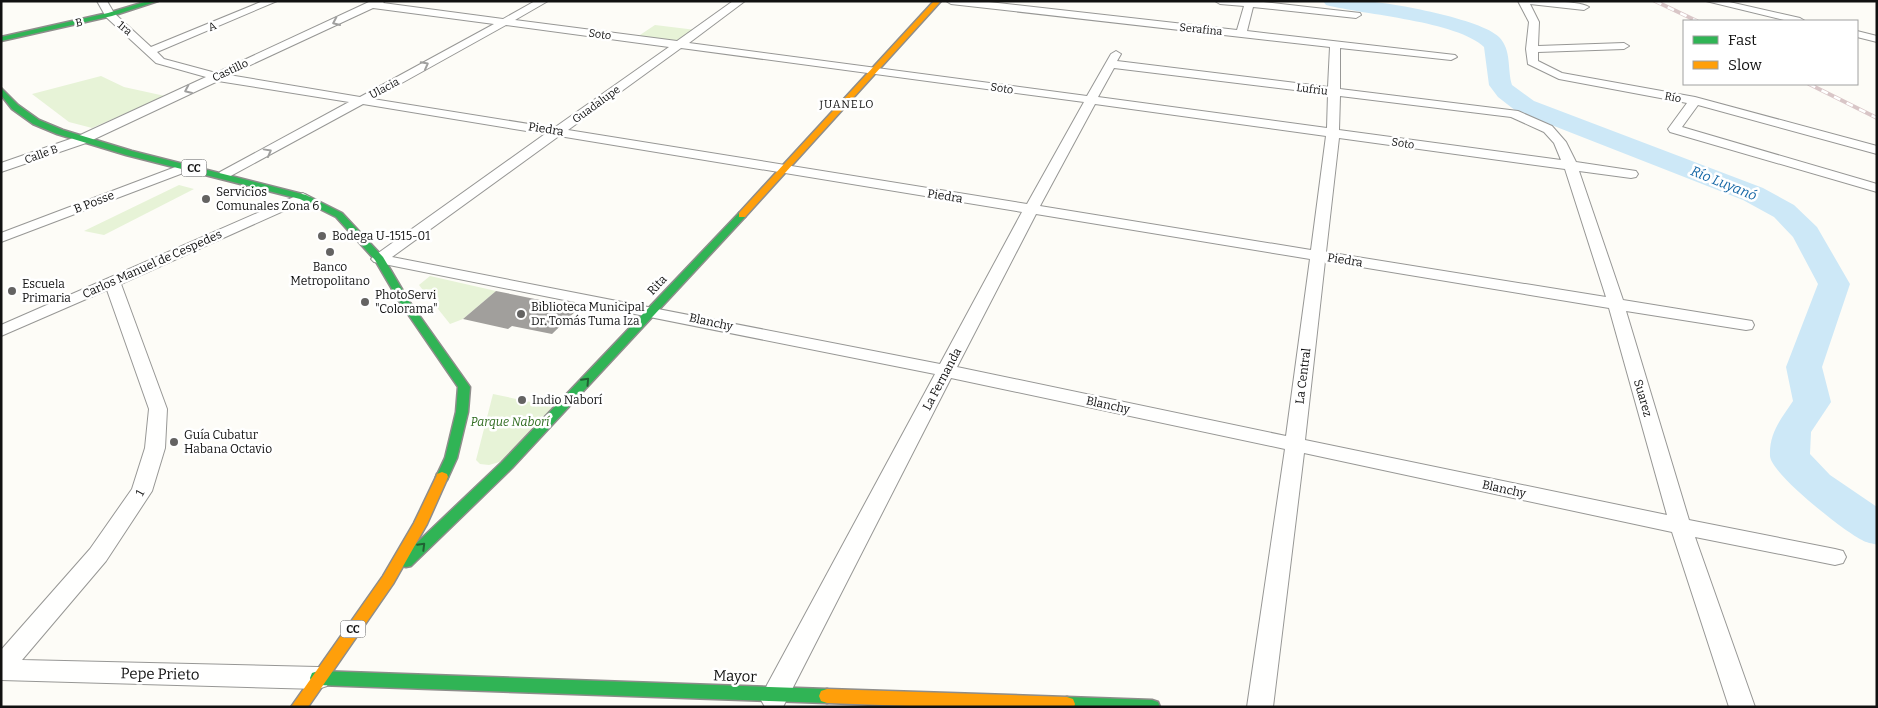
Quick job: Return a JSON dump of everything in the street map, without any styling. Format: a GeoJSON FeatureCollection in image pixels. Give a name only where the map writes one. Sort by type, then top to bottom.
{"type":"FeatureCollection","features":[{"type":"Feature","properties":{"kind":"street","name":"1ra"},"geometry":{"type":"LineString","coordinates":[[102,1],[110,15],[151,51]]}},
{"type":"Feature","properties":{"kind":"street","name":"B"},"geometry":{"type":"LineString","coordinates":[[1,39],[110,15],[155,1]]}},
{"type":"Feature","properties":{"kind":"street","name":"A"},"geometry":{"type":"LineString","coordinates":[[151,51],[272,1]]}},
{"type":"Feature","properties":{"kind":"street","name":"Ulacia"},"geometry":{"type":"LineString","coordinates":[[225,176],[543,1]]}},
{"type":"Feature","properties":{"kind":"street","name":"Guadalupe"},"geometry":{"type":"LineString","coordinates":[[379,258],[740,1]]}},
{"type":"Feature","properties":{"kind":"street","name":"Rita"},"geometry":{"type":"LineString","coordinates":[[388,580],[507,465],[784,170],[938,1]]}},
{"type":"Feature","properties":{"kind":"street","name":"Serafina"},"geometry":{"type":"LineString","coordinates":[[951,1],[1450,57]]}},
{"type":"Feature","properties":{"kind":"street"},"geometry":{"type":"LineString","coordinates":[[1076,15],[1084,1]]}},
{"type":"Feature","properties":{"kind":"street"},"geometry":{"type":"LineString","coordinates":[[1220,1],[1356,16]]}},
{"type":"Feature","properties":{"kind":"street"},"geometry":{"type":"LineString","coordinates":[[1524,1],[1584,7]]}},
{"type":"Feature","properties":{"kind":"street"},"geometry":{"type":"LineString","coordinates":[[1524,1],[1534,22],[1532,49],[1624,46]]}},
{"type":"Feature","properties":{"kind":"street"},"geometry":{"type":"LineString","coordinates":[[1711,1],[1736,4],[1796,20]]}},
{"type":"Feature","properties":{"kind":"street","name":"Soto"},"geometry":{"type":"LineString","coordinates":[[376,3],[1631,174]]}},
{"type":"Feature","properties":{"kind":"street","name":"Castillo"},"geometry":{"type":"LineString","coordinates":[[81,140],[376,3]]}},
{"type":"Feature","properties":{"kind":"street"},"geometry":{"type":"LineString","coordinates":[[1241,34],[1250,3]]}},
{"type":"Feature","properties":{"kind":"street"},"geometry":{"type":"LineString","coordinates":[[1858,34],[1877,39]]}},
{"type":"Feature","properties":{"kind":"street","name":"La Central"},"geometry":{"type":"LineString","coordinates":[[1260,707],[1295,444],[1333,133],[1335,44]]}},
{"type":"Feature","properties":{"kind":"street","name":"Río"},"geometry":{"type":"LineString","coordinates":[[1532,49],[1532,62],[1559,76],[1695,102],[1877,150]]}},
{"type":"Feature","properties":{"kind":"street","name":"Piedra"},"geometry":{"type":"LineString","coordinates":[[151,51],[160,60],[217,76],[784,170],[1746,325]]}},
{"type":"Feature","properties":{"kind":"street","name":"Lufriu"},"geometry":{"type":"LineString","coordinates":[[1114,59],[1333,92],[1514,114]]}},
{"type":"Feature","properties":{"kind":"street","name":"La Fernanda"},"geometry":{"type":"LineString","coordinates":[[774,700],[1031,209],[1114,59]]}},
{"type":"Feature","properties":{"kind":"street","name":"CC"},"geometry":{"type":"LineString","coordinates":[[1,90],[15,107],[36,122],[81,140],[303,196],[339,215],[379,258],[404,301],[464,386],[462,412],[451,458],[420,524],[388,580],[318,678],[300,707]]}},
{"type":"Feature","properties":{"kind":"street"},"geometry":{"type":"LineString","coordinates":[[1695,102],[1674,129],[1877,188]]}},
{"type":"Feature","properties":{"kind":"street","name":"Suarez"},"geometry":{"type":"LineString","coordinates":[[1514,114],[1548,129],[1560,142],[1570,165],[1616,303],[1681,527],[1742,707]]}},
{"type":"Feature","properties":{"kind":"street","name":"Calle B"},"geometry":{"type":"LineString","coordinates":[[1,168],[81,140]]}},
{"type":"Feature","properties":{"kind":"street","name":"B Posse"},"geometry":{"type":"LineString","coordinates":[[1,238],[186,167]]}},
{"type":"Feature","properties":{"kind":"street","name":"Carlos Manuel de Cespedes"},"geometry":{"type":"LineString","coordinates":[[1,331],[303,196]]}},
{"type":"Feature","properties":{"kind":"street","name":"Blanchy"},"geometry":{"type":"LineString","coordinates":[[379,258],[652,310],[1295,444],[1681,527],[1835,557]]}},
{"type":"Feature","properties":{"kind":"street","name":"1"},"geometry":{"type":"LineString","coordinates":[[1,669],[98,555],[142,491],[155,448],[158,409],[112,282]]}},
{"type":"Feature","properties":{"kind":"street","name":"Pepe Prieto"},"geometry":{"type":"LineString","coordinates":[[1,669],[318,678]]}},
{"type":"Feature","properties":{"kind":"street","name":"Mayor"},"geometry":{"type":"LineString","coordinates":[[318,678],[774,700],[1152,707]]}},
{"type":"Feature","properties":{"kind":"green space"},"geometry":{"type":"Polygon","coordinates":[[[655,25],[696,30],[678,43],[637,37],[655,25]]]}},
{"type":"Feature","properties":{"kind":"green space"},"geometry":{"type":"Polygon","coordinates":[[[101,76],[124,87],[165,96],[92,128],[69,122],[32,94],[101,76]]]}},
{"type":"Feature","properties":{"kind":"green space"},"geometry":{"type":"Polygon","coordinates":[[[179,185],[194,189],[104,235],[84,231],[179,185]]]}},
{"type":"Feature","properties":{"kind":"green space"},"geometry":{"type":"Polygon","coordinates":[[[430,276],[496,291],[463,319],[450,324],[419,285],[430,276]]]}},
{"type":"Feature","properties":{"kind":"green space","name":"Parque Naborí"},"geometry":{"type":"Polygon","coordinates":[[[493,394],[554,407],[503,461],[489,465],[480,464],[476,460],[493,394]]]}},
{"type":"Feature","properties":{"kind":"building","name":"Biblioteca Municipal Dr. Tomás Tuma Iza"},"geometry":{"type":"Polygon","coordinates":[[[496,291],[579,308],[552,334],[512,326],[508,329],[463,319],[496,291]]]}},
{"type":"Feature","properties":{"kind":"waterway","name":"Río Luyanó"},"geometry":{"type":"LineString","coordinates":[[1333,1],[1442,22],[1482,35],[1492,42],[1495,47],[1499,79],[1504,90],[1525,106],[1753,194],[1784,211],[1806,233],[1834,284],[1804,367],[1812,402],[1792,431],[1790,458],[1816,485],[1877,529]]}},
{"type":"Feature","properties":{"kind":"railway"},"geometry":{"type":"LineString","coordinates":[[1655,1],[1695,20]]}},
{"type":"Feature","properties":{"kind":"railway"},"geometry":{"type":"LineString","coordinates":[[1811,85],[1877,118]]}},
{"type":"Feature","properties":{"kind":"traffic: fast"},"geometry":{"type":"LineString","coordinates":[[1,39],[110,15],[155,1]]}},
{"type":"Feature","properties":{"kind":"traffic: fast"},"geometry":{"type":"LineString","coordinates":[[1,90],[15,107],[36,122],[60,132],[129,153],[303,197],[339,215],[379,259],[404,301],[464,387],[462,412],[451,458],[442,477]]}},
{"type":"Feature","properties":{"kind":"traffic: fast"},"geometry":{"type":"LineString","coordinates":[[406,562],[507,465],[742,215]]}},
{"type":"Feature","properties":{"kind":"traffic: fast"},"geometry":{"type":"LineString","coordinates":[[318,678],[827,696]]}},
{"type":"Feature","properties":{"kind":"traffic: fast"},"geometry":{"type":"LineString","coordinates":[[1067,704],[1152,707]]}},
{"type":"Feature","properties":{"kind":"traffic: slow"},"geometry":{"type":"LineString","coordinates":[[742,215],[938,1]]}},
{"type":"Feature","properties":{"kind":"traffic: slow"},"geometry":{"type":"LineString","coordinates":[[299,707],[388,580],[420,524],[442,477]]}},
{"type":"Feature","properties":{"kind":"traffic: slow"},"geometry":{"type":"LineString","coordinates":[[827,696],[1067,704]]}},
{"type":"Feature","properties":{"kind":"place","name":"Servicios Comunales Zona 6"},"geometry":{"type":"Point","coordinates":[206,199]}},
{"type":"Feature","properties":{"kind":"place","name":"Bodega U-1515-01"},"geometry":{"type":"Point","coordinates":[322,236]}},
{"type":"Feature","properties":{"kind":"place","name":"Banco Metropolitano"},"geometry":{"type":"Point","coordinates":[330,252]}},
{"type":"Feature","properties":{"kind":"place","name":"Escuela Primaria"},"geometry":{"type":"Point","coordinates":[12,291]}},
{"type":"Feature","properties":{"kind":"place","name":"PhotoServi \"Colorama\""},"geometry":{"type":"Point","coordinates":[365,302]}},
{"type":"Feature","properties":{"kind":"place","name":"Biblioteca Municipal Dr. Tomás Tuma Iza"},"geometry":{"type":"Point","coordinates":[521,314]}},
{"type":"Feature","properties":{"kind":"place","name":"Indio Naborí"},"geometry":{"type":"Point","coordinates":[522,400]}},
{"type":"Feature","properties":{"kind":"place","name":"Guía Cubatur Habana Octavio"},"geometry":{"type":"Point","coordinates":[174,442]}},
{"type":"Feature","properties":{"kind":"district","name":"JUANELO"},"geometry":{"type":"Point","coordinates":[847,104]}}]}
